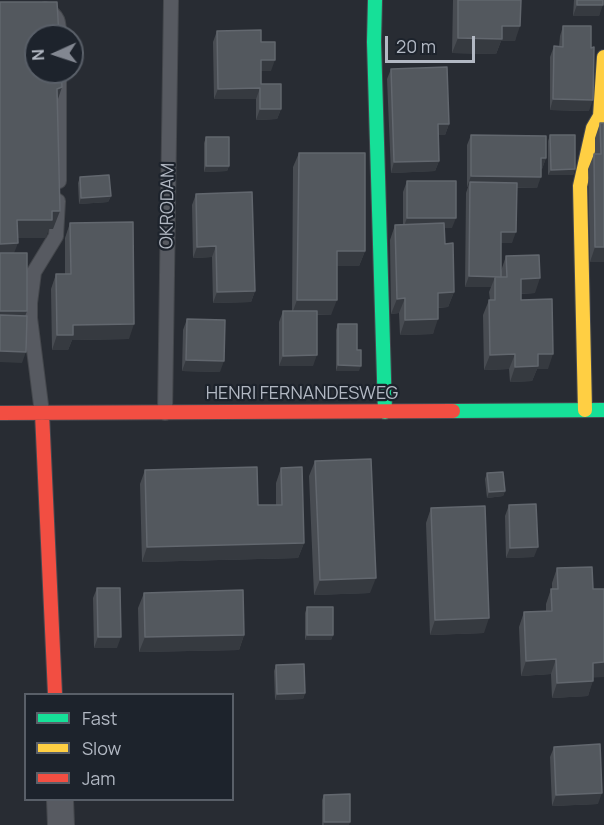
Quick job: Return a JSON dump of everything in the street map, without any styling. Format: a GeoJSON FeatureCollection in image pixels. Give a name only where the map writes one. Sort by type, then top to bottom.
{"type":"FeatureCollection","features":[{"type":"Feature","properties":{"kind":"street"},"geometry":{"type":"LineString","coordinates":[[375,0],[374,42],[385,412]]}},
{"type":"Feature","properties":{"kind":"street"},"geometry":{"type":"LineString","coordinates":[[585,410],[580,186],[593,128],[600,116],[604,57]]}},
{"type":"Feature","properties":{"kind":"street","name":"HENRI FERNANDESWEG"},"geometry":{"type":"LineString","coordinates":[[0,413],[604,410]]}},
{"type":"Feature","properties":{"kind":"street"},"geometry":{"type":"LineString","coordinates":[[42,413],[55,693]]}},
{"type":"Feature","properties":{"kind":"street"},"geometry":{"type":"LineString","coordinates":[[60,801],[61,825]]}},
{"type":"Feature","properties":{"kind":"lane","name":"OKRODAM"},"geometry":{"type":"LineString","coordinates":[[165,413],[171,0]]}},
{"type":"Feature","properties":{"kind":"lane"},"geometry":{"type":"LineString","coordinates":[[32,7],[42,7],[51,12],[59,24]]}},
{"type":"Feature","properties":{"kind":"lane"},"geometry":{"type":"LineString","coordinates":[[42,413],[30,303],[33,272],[56,236],[59,192],[59,84]]}},
{"type":"Feature","properties":{"kind":"building"},"geometry":{"type":"Polygon","coordinates":[[[458,0],[521,0],[520,26],[502,26],[502,39],[458,38],[458,0]]]}},
{"type":"Feature","properties":{"kind":"building"},"geometry":{"type":"Polygon","coordinates":[[[577,0],[603,0],[603,5],[577,5],[577,0]]]}},
{"type":"Feature","properties":{"kind":"building"},"geometry":{"type":"Polygon","coordinates":[[[0,2],[57,2],[58,24],[24,24],[24,84],[62,84],[62,87],[57,89],[60,211],[52,211],[52,220],[17,220],[18,243],[0,244],[0,2]]]}},
{"type":"Feature","properties":{"kind":"building"},"geometry":{"type":"Polygon","coordinates":[[[563,26],[591,26],[591,48],[594,47],[593,100],[553,99],[554,46],[563,47],[563,26]]]}},
{"type":"Feature","properties":{"kind":"building"},"geometry":{"type":"Polygon","coordinates":[[[261,30],[261,42],[275,42],[275,60],[261,60],[261,84],[281,84],[281,109],[260,109],[260,88],[218,89],[217,31],[261,30]]]}},
{"type":"Feature","properties":{"kind":"building"},"geometry":{"type":"Polygon","coordinates":[[[447,67],[449,124],[438,124],[439,161],[394,162],[391,69],[447,67]]]}},
{"type":"Feature","properties":{"kind":"building"},"geometry":{"type":"Polygon","coordinates":[[[600,123],[604,123],[604,247],[595,247],[594,154],[601,154],[600,123]]]}},
{"type":"Feature","properties":{"kind":"building"},"geometry":{"type":"Polygon","coordinates":[[[471,135],[546,136],[546,158],[541,158],[541,177],[471,176],[471,135]]]}},
{"type":"Feature","properties":{"kind":"building"},"geometry":{"type":"Polygon","coordinates":[[[550,135],[575,135],[575,169],[551,170],[550,135]]]}},
{"type":"Feature","properties":{"kind":"building"},"geometry":{"type":"Polygon","coordinates":[[[206,137],[229,137],[229,166],[206,166],[206,137]]]}},
{"type":"Feature","properties":{"kind":"building"},"geometry":{"type":"Polygon","coordinates":[[[299,153],[365,153],[365,251],[337,251],[337,300],[297,300],[299,153]]]}},
{"type":"Feature","properties":{"kind":"building"},"geometry":{"type":"Polygon","coordinates":[[[109,175],[111,196],[81,198],[80,177],[109,175]]]}},
{"type":"Feature","properties":{"kind":"building"},"geometry":{"type":"Polygon","coordinates":[[[407,181],[456,181],[456,218],[407,218],[407,181]]]}},
{"type":"Feature","properties":{"kind":"building"},"geometry":{"type":"Polygon","coordinates":[[[470,182],[517,183],[516,232],[501,232],[501,277],[469,276],[470,182]]]}},
{"type":"Feature","properties":{"kind":"building"},"geometry":{"type":"Polygon","coordinates":[[[252,192],[255,291],[217,292],[216,246],[197,247],[196,194],[252,192]]]}},
{"type":"Feature","properties":{"kind":"building"},"geometry":{"type":"Polygon","coordinates":[[[133,222],[134,324],[73,325],[73,335],[57,335],[56,274],[71,274],[70,223],[133,222]]]}},
{"type":"Feature","properties":{"kind":"building"},"geometry":{"type":"Polygon","coordinates":[[[444,223],[445,244],[453,243],[454,292],[438,293],[438,319],[405,320],[405,298],[397,299],[395,225],[444,223]]]}},
{"type":"Feature","properties":{"kind":"building"},"geometry":{"type":"Polygon","coordinates":[[[0,253],[27,253],[27,311],[0,311],[0,253]]]}},
{"type":"Feature","properties":{"kind":"building"},"geometry":{"type":"Polygon","coordinates":[[[539,255],[540,278],[521,279],[521,300],[552,299],[553,354],[538,354],[538,366],[515,367],[515,354],[490,355],[489,300],[495,300],[495,277],[507,277],[506,256],[539,255]]]}},
{"type":"Feature","properties":{"kind":"building"},"geometry":{"type":"Polygon","coordinates":[[[283,311],[317,311],[317,355],[283,356],[283,311]]]}},
{"type":"Feature","properties":{"kind":"building"},"geometry":{"type":"Polygon","coordinates":[[[0,315],[27,316],[26,352],[0,351],[0,315]]]}},
{"type":"Feature","properties":{"kind":"building"},"geometry":{"type":"Polygon","coordinates":[[[187,319],[225,320],[224,361],[186,360],[187,319]]]}},
{"type":"Feature","properties":{"kind":"building"},"geometry":{"type":"Polygon","coordinates":[[[338,324],[357,324],[357,350],[361,350],[361,366],[338,365],[338,324]]]}},
{"type":"Feature","properties":{"kind":"building"},"geometry":{"type":"Polygon","coordinates":[[[371,459],[376,578],[320,580],[315,461],[371,459]]]}},
{"type":"Feature","properties":{"kind":"building"},"geometry":{"type":"Polygon","coordinates":[[[257,467],[258,505],[282,505],[281,468],[302,467],[304,543],[147,547],[145,470],[257,467]]]}},
{"type":"Feature","properties":{"kind":"building"},"geometry":{"type":"Polygon","coordinates":[[[503,472],[505,491],[489,492],[487,473],[503,472]]]}},
{"type":"Feature","properties":{"kind":"building"},"geometry":{"type":"Polygon","coordinates":[[[536,504],[538,547],[510,548],[509,505],[536,504]]]}},
{"type":"Feature","properties":{"kind":"building"},"geometry":{"type":"Polygon","coordinates":[[[485,506],[489,618],[435,620],[431,508],[485,506]]]}},
{"type":"Feature","properties":{"kind":"building"},"geometry":{"type":"Polygon","coordinates":[[[592,567],[593,589],[604,589],[604,662],[593,663],[593,681],[557,683],[556,659],[526,661],[524,612],[552,611],[551,589],[558,589],[557,568],[592,567]]]}},
{"type":"Feature","properties":{"kind":"building"},"geometry":{"type":"Polygon","coordinates":[[[97,588],[120,588],[121,637],[98,637],[97,588]]]}},
{"type":"Feature","properties":{"kind":"building"},"geometry":{"type":"Polygon","coordinates":[[[243,590],[244,635],[145,637],[144,593],[243,590]]]}},
{"type":"Feature","properties":{"kind":"building"},"geometry":{"type":"Polygon","coordinates":[[[307,607],[333,607],[333,635],[307,635],[307,607]]]}},
{"type":"Feature","properties":{"kind":"building"},"geometry":{"type":"Polygon","coordinates":[[[304,664],[305,693],[277,694],[276,665],[304,664]]]}},
{"type":"Feature","properties":{"kind":"building"},"geometry":{"type":"Polygon","coordinates":[[[600,744],[602,793],[556,795],[554,747],[600,744]]]}},
{"type":"Feature","properties":{"kind":"building"},"geometry":{"type":"Polygon","coordinates":[[[350,794],[350,822],[324,822],[324,795],[350,794]]]}},
{"type":"Feature","properties":{"kind":"traffic: fast"},"geometry":{"type":"LineString","coordinates":[[375,0],[374,42],[385,412]]}},
{"type":"Feature","properties":{"kind":"traffic: fast"},"geometry":{"type":"LineString","coordinates":[[453,411],[604,410]]}},
{"type":"Feature","properties":{"kind":"traffic: slow"},"geometry":{"type":"LineString","coordinates":[[585,410],[580,186],[593,128],[600,116],[604,57]]}},
{"type":"Feature","properties":{"kind":"traffic: jam"},"geometry":{"type":"LineString","coordinates":[[0,413],[453,411]]}},
{"type":"Feature","properties":{"kind":"traffic: jam"},"geometry":{"type":"LineString","coordinates":[[42,413],[55,693]]}}]}
